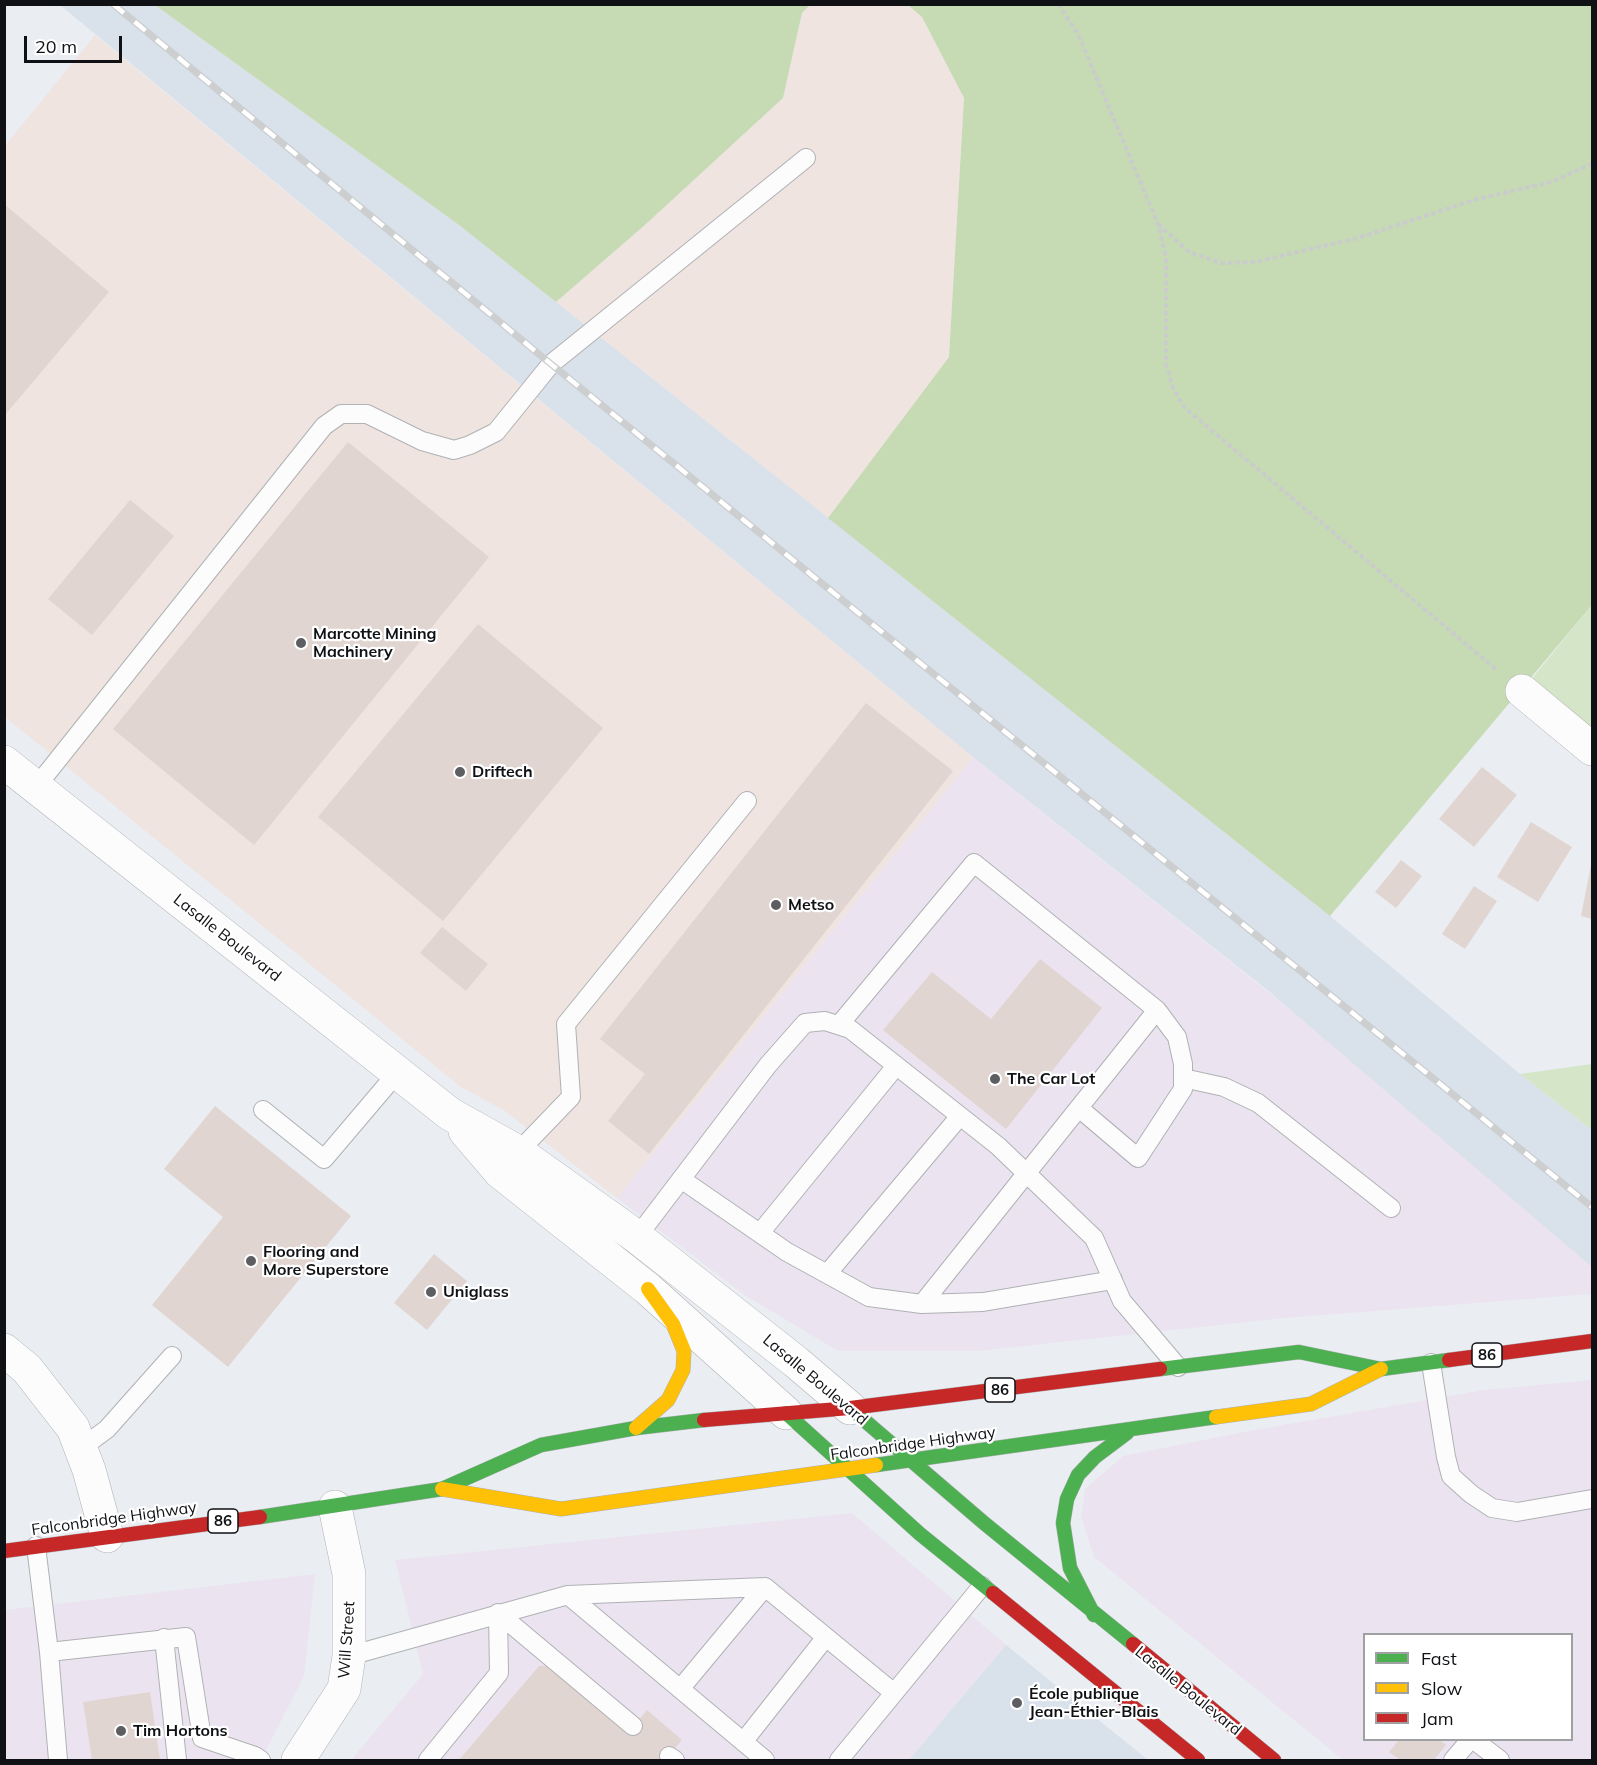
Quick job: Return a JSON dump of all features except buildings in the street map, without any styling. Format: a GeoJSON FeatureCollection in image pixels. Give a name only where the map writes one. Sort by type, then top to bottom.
{"type":"FeatureCollection","features":[{"type":"Feature","properties":{"kind":"main road"},"geometry":{"type":"LineString","coordinates":[[636,1428],[668,1400],[683,1370],[684,1351],[673,1324],[648,1289]]}},
{"type":"Feature","properties":{"kind":"main road","name":"Falconbridge Highway"},"geometry":{"type":"LineString","coordinates":[[4,1551],[334,1507],[441,1489],[541,1445],[636,1428],[850,1408],[1299,1352],[1381,1369],[1593,1341]]}},
{"type":"Feature","properties":{"kind":"main road","name":"Falconbridge Highway"},"geometry":{"type":"LineString","coordinates":[[441,1489],[561,1509],[1311,1404],[1381,1369]]}},
{"type":"Feature","properties":{"kind":"main road","name":"Lasalle Boulevard"},"geometry":{"type":"LineString","coordinates":[[850,1408],[1094,1615],[1274,1761]]}},
{"type":"Feature","properties":{"kind":"main road","name":"Lasalle Boulevard"},"geometry":{"type":"LineString","coordinates":[[786,1413],[982,1586],[1198,1761]]}},
{"type":"Feature","properties":{"kind":"main road"},"geometry":{"type":"LineString","coordinates":[[1094,1615],[1070,1568],[1067,1557],[1063,1523],[1067,1499],[1078,1475],[1095,1457],[1130,1431]]}},
{"type":"Feature","properties":{"kind":"street"},"geometry":{"type":"LineString","coordinates":[[1522,691],[1593,749]]}},
{"type":"Feature","properties":{"kind":"street","name":"Lasalle Boulevard"},"geometry":{"type":"LineString","coordinates":[[4,762],[450,1114],[518,1152],[637,1237],[796,1362],[850,1408]]}},
{"type":"Feature","properties":{"kind":"street","name":"Lasalle Boulevard"},"geometry":{"type":"LineString","coordinates":[[450,1114],[500,1172],[648,1289],[786,1413]]}},
{"type":"Feature","properties":{"kind":"street"},"geometry":{"type":"LineString","coordinates":[[4,1350],[27,1369],[73,1428],[107,1536]]}},
{"type":"Feature","properties":{"kind":"street","name":"Will Street"},"geometry":{"type":"LineString","coordinates":[[298,1761],[344,1689],[349,1656],[349,1574],[334,1507]]}},
{"type":"Feature","properties":{"kind":"lane"},"geometry":{"type":"LineString","coordinates":[[36,787],[324,426],[341,414],[368,414],[422,441],[454,450],[496,432],[551,364],[806,158]]}},
{"type":"Feature","properties":{"kind":"lane"},"geometry":{"type":"LineString","coordinates":[[518,1152],[571,1097],[566,1024],[747,801]]}},
{"type":"Feature","properties":{"kind":"lane"},"geometry":{"type":"LineString","coordinates":[[839,1025],[974,863],[1158,1010],[1177,1036],[1183,1089],[1138,1158],[1078,1108]]}},
{"type":"Feature","properties":{"kind":"lane"},"geometry":{"type":"LineString","coordinates":[[922,1304],[1158,1010]]}},
{"type":"Feature","properties":{"kind":"lane"},"geometry":{"type":"LineString","coordinates":[[637,1237],[768,1065],[805,1023],[825,1021],[850,1029],[960,1116],[1027,1173],[1094,1238],[1122,1302],[1178,1367]]}},
{"type":"Feature","properties":{"kind":"lane"},"geometry":{"type":"LineString","coordinates":[[760,1233],[896,1066]]}},
{"type":"Feature","properties":{"kind":"lane"},"geometry":{"type":"LineString","coordinates":[[263,1110],[324,1159],[397,1072]]}},
{"type":"Feature","properties":{"kind":"lane"},"geometry":{"type":"LineString","coordinates":[[1183,1078],[1224,1087],[1258,1103],[1391,1208]]}},
{"type":"Feature","properties":{"kind":"lane"},"geometry":{"type":"LineString","coordinates":[[827,1274],[960,1116]]}},
{"type":"Feature","properties":{"kind":"lane"},"geometry":{"type":"LineString","coordinates":[[681,1179],[787,1252],[869,1297],[922,1304],[983,1302],[1113,1280]]}},
{"type":"Feature","properties":{"kind":"lane"},"geometry":{"type":"LineString","coordinates":[[80,1449],[107,1429],[172,1356]]}},
{"type":"Feature","properties":{"kind":"lane"},"geometry":{"type":"LineString","coordinates":[[1431,1363],[1451,1476],[1471,1494],[1492,1508],[1517,1512],[1593,1500]]}},
{"type":"Feature","properties":{"kind":"lane"},"geometry":{"type":"LineString","coordinates":[[36,1546],[49,1652],[58,1761]]}},
{"type":"Feature","properties":{"kind":"lane"},"geometry":{"type":"LineString","coordinates":[[840,1761],[982,1586]]}},
{"type":"Feature","properties":{"kind":"lane"},"geometry":{"type":"LineString","coordinates":[[349,1656],[568,1595],[765,1587],[894,1693]]}},
{"type":"Feature","properties":{"kind":"lane"},"geometry":{"type":"LineString","coordinates":[[680,1689],[765,1587]]}},
{"type":"Feature","properties":{"kind":"lane"},"geometry":{"type":"LineString","coordinates":[[568,1595],[765,1761]]}},
{"type":"Feature","properties":{"kind":"lane"},"geometry":{"type":"LineString","coordinates":[[498,1613],[633,1726]]}},
{"type":"Feature","properties":{"kind":"lane"},"geometry":{"type":"LineString","coordinates":[[428,1761],[499,1673],[498,1613]]}},
{"type":"Feature","properties":{"kind":"lane"},"geometry":{"type":"LineString","coordinates":[[49,1652],[186,1637],[202,1738],[255,1756],[261,1761]]}},
{"type":"Feature","properties":{"kind":"lane"},"geometry":{"type":"LineString","coordinates":[[743,1742],[826,1637]]}},
{"type":"Feature","properties":{"kind":"lane"},"geometry":{"type":"LineString","coordinates":[[164,1638],[177,1761]]}},
{"type":"Feature","properties":{"kind":"lane"},"geometry":{"type":"LineString","coordinates":[[1453,1761],[1471,1741]]}},
{"type":"Feature","properties":{"kind":"lane"},"geometry":{"type":"LineString","coordinates":[[1473,1741],[1500,1761]]}},
{"type":"Feature","properties":{"kind":"path"},"geometry":{"type":"LineString","coordinates":[[1058,4],[1078,34],[1158,224],[1166,258],[1166,364],[1173,388],[1185,408],[1522,691]]}},
{"type":"Feature","properties":{"kind":"path"},"geometry":{"type":"LineString","coordinates":[[1158,224],[1189,252],[1221,263],[1256,262],[1358,238],[1477,198],[1551,182],[1593,164]]}},
{"type":"Feature","properties":{"kind":"shaded area"},"geometry":{"type":"Polygon","coordinates":[[[60,5],[155,5],[459,225],[1330,916],[1520,1074],[1592,1130],[1592,1267],[1266,989],[973,757],[60,5]]]}},
{"type":"Feature","properties":{"kind":"shaded area"},"geometry":{"type":"Polygon","coordinates":[[[810,5],[908,5],[922,17],[964,98],[949,357],[828,518],[556,302],[646,224],[783,98],[802,13],[810,5]]]}},
{"type":"Feature","properties":{"kind":"shaded area"},"geometry":{"type":"Polygon","coordinates":[[[95,35],[973,757],[617,1198],[505,1111],[461,1087],[5,717],[4,147],[95,35]]]}},
{"type":"Feature","properties":{"kind":"shaded area"},"geometry":{"type":"Polygon","coordinates":[[[973,757],[1592,1250],[1592,1294],[1285,1318],[978,1351],[838,1351],[746,1296],[617,1198],[973,757]]]}},
{"type":"Feature","properties":{"kind":"shaded area"},"geometry":{"type":"Polygon","coordinates":[[[1592,1380],[1592,1760],[1343,1760],[1094,1557],[1081,1516],[1085,1489],[1123,1456],[1249,1431],[1484,1390],[1592,1380]]]}},
{"type":"Feature","properties":{"kind":"shaded area"},"geometry":{"type":"Polygon","coordinates":[[[852,1513],[1006,1645],[909,1760],[351,1760],[423,1674],[395,1560],[852,1513]]]}},
{"type":"Feature","properties":{"kind":"shaded area"},"geometry":{"type":"Polygon","coordinates":[[[315,1574],[304,1676],[261,1760],[5,1760],[4,1610],[315,1574]]]}},
{"type":"Feature","properties":{"kind":"shaded area","name":"École publique Jean-Éthier-Blais"},"geometry":{"type":"Polygon","coordinates":[[[1006,1645],[1148,1760],[909,1760],[1006,1645]]]}},
{"type":"Feature","properties":{"kind":"green space"},"geometry":{"type":"Polygon","coordinates":[[[155,5],[810,5],[802,13],[783,98],[646,224],[556,302],[459,225],[155,5]]]}},
{"type":"Feature","properties":{"kind":"green space"},"geometry":{"type":"Polygon","coordinates":[[[908,5],[1592,5],[1592,605],[1330,916],[828,518],[949,357],[964,98],[922,17],[908,5]]]}},
{"type":"Feature","properties":{"kind":"green space"},"geometry":{"type":"Polygon","coordinates":[[[1592,605],[1592,752],[1520,693],[1592,605]]]}},
{"type":"Feature","properties":{"kind":"green space"},"geometry":{"type":"Polygon","coordinates":[[[1592,1064],[1592,1130],[1520,1074],[1592,1064]]]}},
{"type":"Feature","properties":{"kind":"railway"},"geometry":{"type":"LineString","coordinates":[[113,4],[551,364],[1592,1207]]}},
{"type":"Feature","properties":{"kind":"traffic: fast"},"geometry":{"type":"LineString","coordinates":[[1160,1369],[1299,1352],[1381,1369],[1449,1360]]}},
{"type":"Feature","properties":{"kind":"traffic: fast"},"geometry":{"type":"LineString","coordinates":[[850,1408],[984,1523],[1133,1644]]}},
{"type":"Feature","properties":{"kind":"traffic: fast"},"geometry":{"type":"LineString","coordinates":[[786,1413],[920,1534],[993,1593]]}},
{"type":"Feature","properties":{"kind":"traffic: fast"},"geometry":{"type":"LineString","coordinates":[[876,1465],[1216,1417]]}},
{"type":"Feature","properties":{"kind":"traffic: fast"},"geometry":{"type":"LineString","coordinates":[[260,1517],[442,1489],[541,1445],[636,1428],[704,1420]]}},
{"type":"Feature","properties":{"kind":"traffic: fast"},"geometry":{"type":"LineString","coordinates":[[1094,1615],[1070,1568],[1063,1523],[1067,1499],[1078,1475],[1095,1457],[1127,1433]]}},
{"type":"Feature","properties":{"kind":"traffic: slow"},"geometry":{"type":"LineString","coordinates":[[636,1428],[668,1400],[683,1370],[684,1351],[673,1324],[648,1289]]}},
{"type":"Feature","properties":{"kind":"traffic: slow"},"geometry":{"type":"LineString","coordinates":[[1216,1417],[1311,1404],[1381,1369]]}},
{"type":"Feature","properties":{"kind":"traffic: slow"},"geometry":{"type":"LineString","coordinates":[[442,1489],[561,1509],[876,1465]]}},
{"type":"Feature","properties":{"kind":"traffic: jam"},"geometry":{"type":"LineString","coordinates":[[1449,1360],[1592,1341]]}},
{"type":"Feature","properties":{"kind":"traffic: jam"},"geometry":{"type":"LineString","coordinates":[[704,1420],[850,1408],[1160,1369]]}},
{"type":"Feature","properties":{"kind":"traffic: jam"},"geometry":{"type":"LineString","coordinates":[[4,1551],[260,1517]]}},
{"type":"Feature","properties":{"kind":"traffic: jam"},"geometry":{"type":"LineString","coordinates":[[993,1593],[1198,1760]]}},
{"type":"Feature","properties":{"kind":"traffic: jam"},"geometry":{"type":"LineString","coordinates":[[1133,1644],[1274,1760]]}},
{"type":"Feature","properties":{"kind":"place","name":"Marcotte Mining Machinery"},"geometry":{"type":"Point","coordinates":[301,643]}},
{"type":"Feature","properties":{"kind":"place","name":"Driftech"},"geometry":{"type":"Point","coordinates":[460,772]}},
{"type":"Feature","properties":{"kind":"place","name":"Metso"},"geometry":{"type":"Point","coordinates":[776,905]}},
{"type":"Feature","properties":{"kind":"place","name":"The Car Lot"},"geometry":{"type":"Point","coordinates":[995,1079]}},
{"type":"Feature","properties":{"kind":"place","name":"Flooring and More Superstore"},"geometry":{"type":"Point","coordinates":[251,1261]}},
{"type":"Feature","properties":{"kind":"place","name":"Uniglass"},"geometry":{"type":"Point","coordinates":[431,1292]}},
{"type":"Feature","properties":{"kind":"place","name":"École publique Jean-Éthier-Blais"},"geometry":{"type":"Point","coordinates":[1017,1703]}},
{"type":"Feature","properties":{"kind":"place","name":"Tim Hortons"},"geometry":{"type":"Point","coordinates":[121,1731]}}]}
